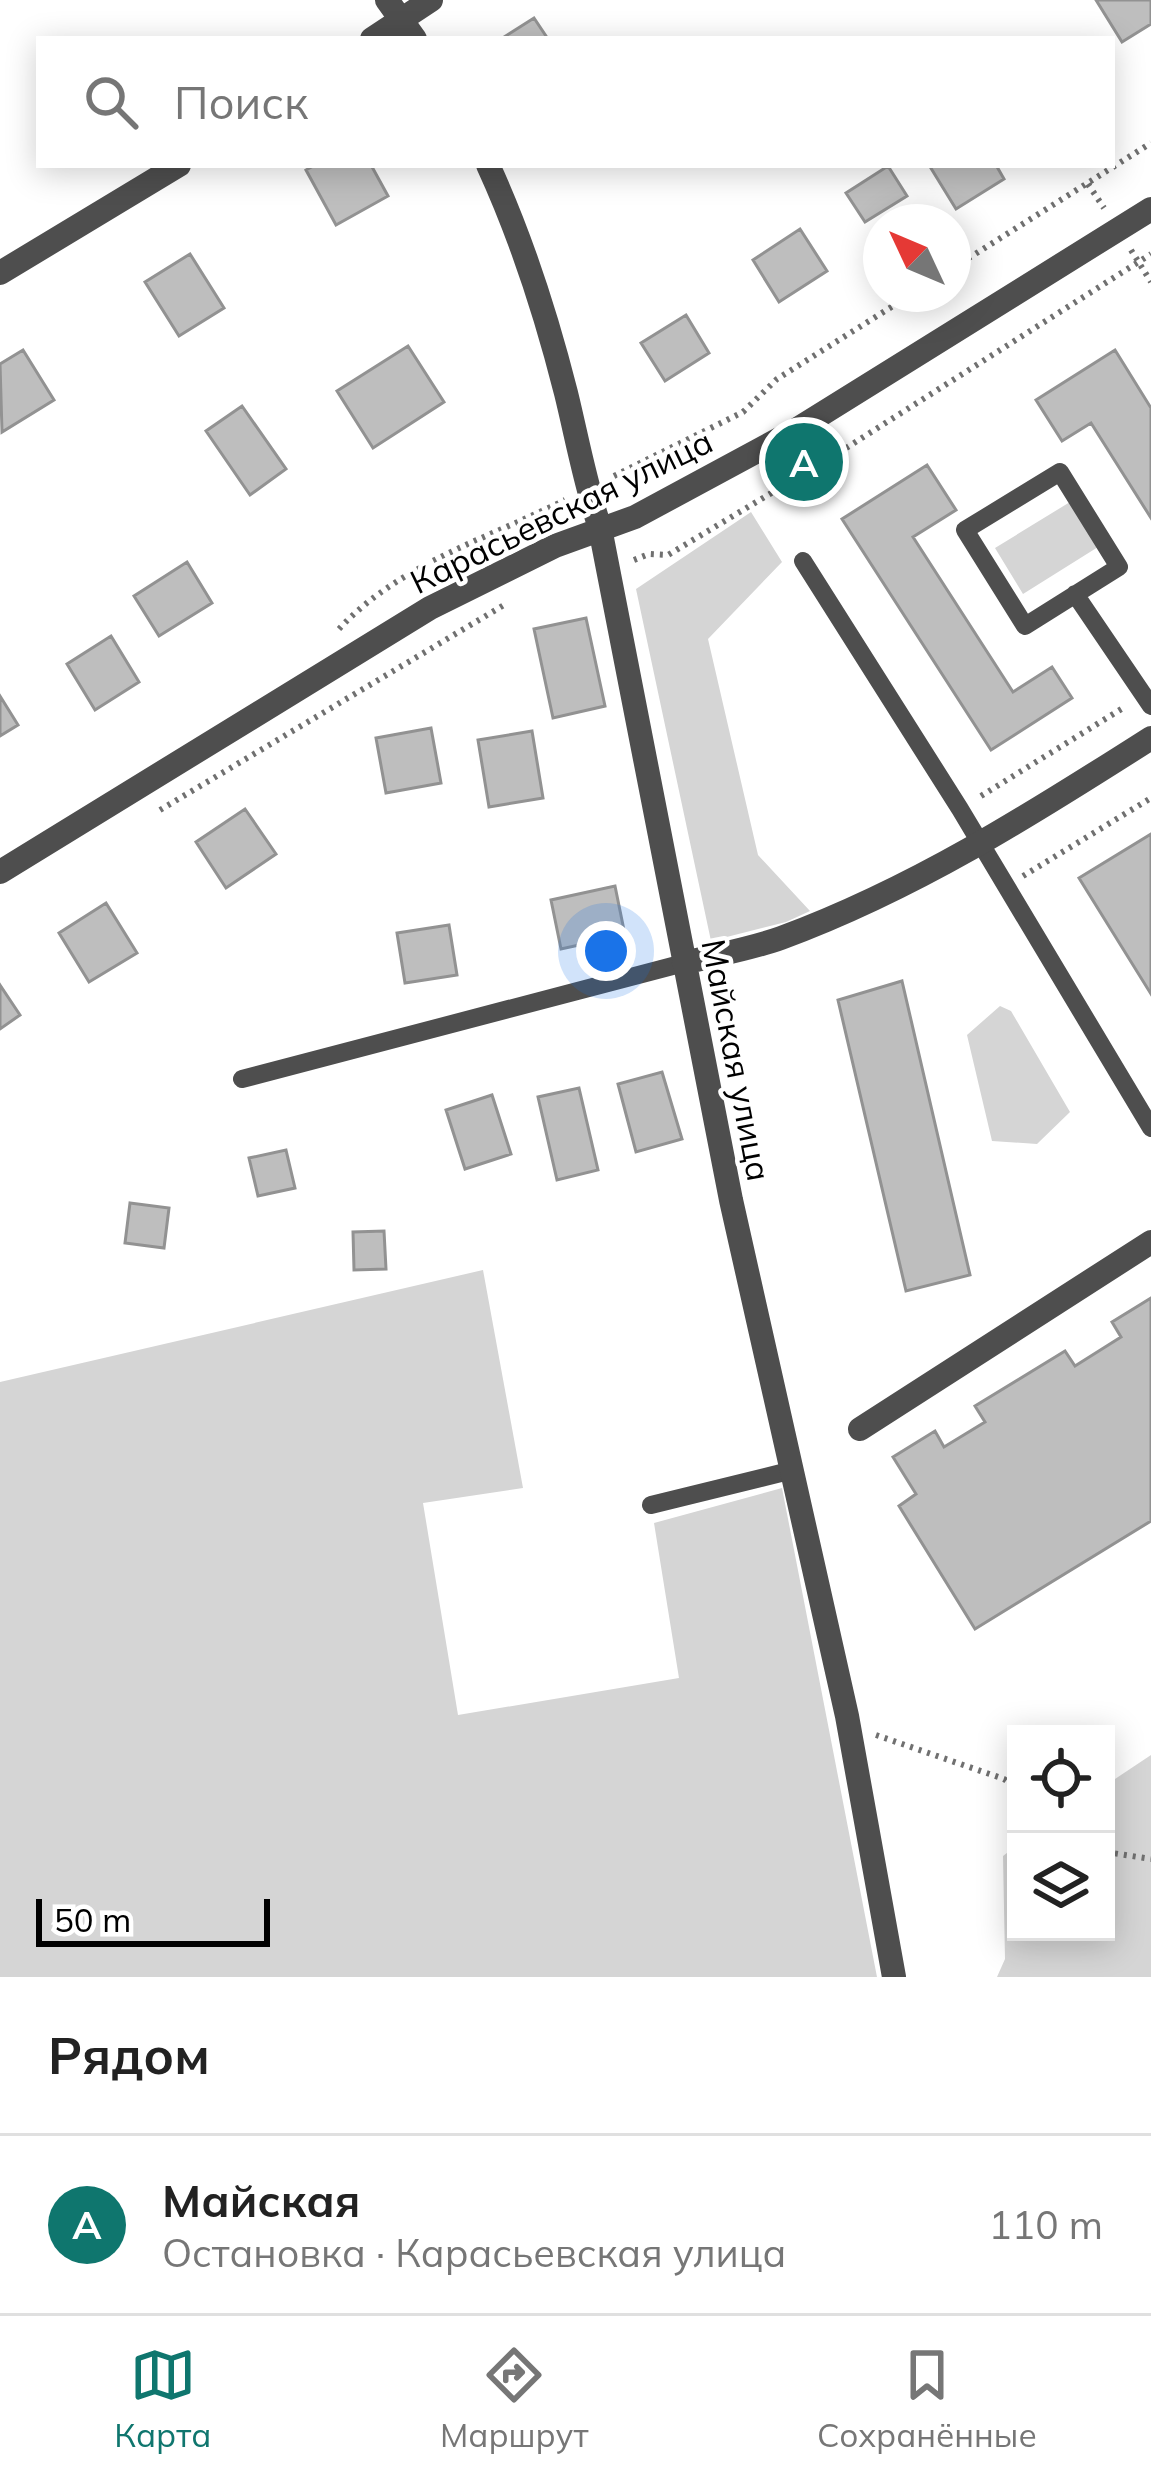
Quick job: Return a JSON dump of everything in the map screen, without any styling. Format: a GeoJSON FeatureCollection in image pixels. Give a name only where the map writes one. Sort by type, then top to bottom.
{"type":"FeatureCollection","features":[{"type":"Feature","properties":{"kind":"street"},"geometry":{"type":"LineString","coordinates":[[376,36],[431,0]]}},
{"type":"Feature","properties":{"kind":"street"},"geometry":{"type":"LineString","coordinates":[[0,273],[174,168]]}},
{"type":"Feature","properties":{"kind":"street","name":"Майская улица"},"geometry":{"type":"LineString","coordinates":[[489,168],[519,232],[542,302],[600,528],[789,1471],[849,1729],[894,1977]]}},
{"type":"Feature","properties":{"kind":"street","name":"Карасьевская улица"},"geometry":{"type":"LineString","coordinates":[[0,872],[430,608],[555,546],[635,517],[796,430],[1151,209]]}},
{"type":"Feature","properties":{"kind":"street"},"geometry":{"type":"LineString","coordinates":[[684,963],[779,938],[982,845],[1151,739]]}},
{"type":"Feature","properties":{"kind":"street"},"geometry":{"type":"LineString","coordinates":[[860,1429],[1151,1242]]}},
{"type":"Feature","properties":{"kind":"lane"},"geometry":{"type":"LineString","coordinates":[[1060,472],[1119,567],[1075,594],[1025,626],[965,530],[1060,472]]}},
{"type":"Feature","properties":{"kind":"lane"},"geometry":{"type":"LineString","coordinates":[[803,561],[960,809],[1151,1128]]}},
{"type":"Feature","properties":{"kind":"lane"},"geometry":{"type":"LineString","coordinates":[[1075,594],[1147,700]]}},
{"type":"Feature","properties":{"kind":"lane"},"geometry":{"type":"LineString","coordinates":[[242,1079],[684,963]]}},
{"type":"Feature","properties":{"kind":"lane"},"geometry":{"type":"LineString","coordinates":[[651,1504],[789,1471]]}},
{"type":"Feature","properties":{"kind":"path"},"geometry":{"type":"LineString","coordinates":[[1115,166],[1151,143]]}},
{"type":"Feature","properties":{"kind":"path"},"geometry":{"type":"LineString","coordinates":[[971,257],[1111,168]]}},
{"type":"Feature","properties":{"kind":"path"},"geometry":{"type":"LineString","coordinates":[[609,570],[649,554],[668,555],[1151,254]]}},
{"type":"Feature","properties":{"kind":"path"},"geometry":{"type":"LineString","coordinates":[[1138,262],[1151,282]]}},
{"type":"Feature","properties":{"kind":"path"},"geometry":{"type":"LineString","coordinates":[[143,820],[523,594]]}},
{"type":"Feature","properties":{"kind":"path"},"geometry":{"type":"LineString","coordinates":[[960,809],[1147,700]]}},
{"type":"Feature","properties":{"kind":"path"},"geometry":{"type":"LineString","coordinates":[[1005,887],[1151,798]]}},
{"type":"Feature","properties":{"kind":"path"},"geometry":{"type":"LineString","coordinates":[[849,1729],[898,1740],[1007,1781]]}},
{"type":"Feature","properties":{"kind":"path"},"geometry":{"type":"LineString","coordinates":[[1115,1853],[1151,1859]]}},
{"type":"Feature","properties":{"kind":"shaded area"},"geometry":{"type":"Polygon","coordinates":[[[1070,502],[1098,547],[1023,594],[995,548],[1070,502]]]}},
{"type":"Feature","properties":{"kind":"shaded area"},"geometry":{"type":"Polygon","coordinates":[[[751,512],[782,562],[708,639],[758,855],[810,911],[711,941],[636,589],[751,512]]]}},
{"type":"Feature","properties":{"kind":"shaded area"},"geometry":{"type":"Polygon","coordinates":[[[1000,1006],[1011,1011],[1070,1112],[1037,1144],[992,1141],[967,1035],[1000,1006]]]}},
{"type":"Feature","properties":{"kind":"shaded area"},"geometry":{"type":"Polygon","coordinates":[[[483,1270],[523,1488],[423,1503],[458,1715],[679,1678],[654,1523],[782,1488],[877,1977],[0,1977],[0,1382],[483,1270]]]}},
{"type":"Feature","properties":{"kind":"shaded area"},"geometry":{"type":"Polygon","coordinates":[[[1151,1755],[1151,1977],[997,1977],[1005,1959],[1003,1856],[1007,1853],[1007,1941],[1115,1941],[1115,1779],[1151,1755]]]}},
{"type":"Feature","properties":{"kind":"building"},"geometry":{"type":"Polygon","coordinates":[[[1096,0],[1151,0],[1151,24],[1122,42],[1096,0]]]}},
{"type":"Feature","properties":{"kind":"building"},"geometry":{"type":"Polygon","coordinates":[[[534,18],[546,36],[506,36],[534,18]]]}},
{"type":"Feature","properties":{"kind":"building"},"geometry":{"type":"Polygon","coordinates":[[[373,168],[388,196],[336,225],[306,170],[373,168]]]}},
{"type":"Feature","properties":{"kind":"building"},"geometry":{"type":"Polygon","coordinates":[[[889,168],[907,196],[894,204],[863,204],[863,219],[846,193],[889,168]]]}},
{"type":"Feature","properties":{"kind":"building"},"geometry":{"type":"Polygon","coordinates":[[[931,168],[998,168],[1004,179],[964,204],[953,204],[931,168]]]}},
{"type":"Feature","properties":{"kind":"building"},"geometry":{"type":"Polygon","coordinates":[[[800,229],[827,271],[779,302],[753,260],[800,229]]]}},
{"type":"Feature","properties":{"kind":"building"},"geometry":{"type":"Polygon","coordinates":[[[190,254],[224,308],[179,336],[145,282],[190,254]]]}},
{"type":"Feature","properties":{"kind":"building"},"geometry":{"type":"Polygon","coordinates":[[[686,315],[709,353],[665,381],[641,343],[686,315]]]}},
{"type":"Feature","properties":{"kind":"building"},"geometry":{"type":"Polygon","coordinates":[[[408,346],[444,402],[373,448],[337,391],[408,346]]]}},
{"type":"Feature","properties":{"kind":"building"},"geometry":{"type":"Polygon","coordinates":[[[23,350],[54,400],[2,432],[0,364],[23,350]]]}},
{"type":"Feature","properties":{"kind":"building"},"geometry":{"type":"Polygon","coordinates":[[[1115,350],[1151,408],[1151,518],[1091,423],[1062,441],[1036,400],[1115,350]]]}},
{"type":"Feature","properties":{"kind":"building"},"geometry":{"type":"Polygon","coordinates":[[[242,406],[286,469],[250,495],[206,431],[242,406]]]}},
{"type":"Feature","properties":{"kind":"building"},"geometry":{"type":"Polygon","coordinates":[[[927,465],[956,510],[913,537],[1013,692],[1052,667],[1072,698],[991,750],[842,519],[927,465]]]}},
{"type":"Feature","properties":{"kind":"building"},"geometry":{"type":"Polygon","coordinates":[[[187,562],[212,603],[159,636],[134,596],[187,562]]]}},
{"type":"Feature","properties":{"kind":"building"},"geometry":{"type":"Polygon","coordinates":[[[586,618],[605,706],[553,718],[534,629],[586,618]]]}},
{"type":"Feature","properties":{"kind":"building"},"geometry":{"type":"Polygon","coordinates":[[[111,636],[139,682],[95,710],[67,664],[111,636]]]}},
{"type":"Feature","properties":{"kind":"building"},"geometry":{"type":"Polygon","coordinates":[[[0,696],[18,725],[0,736],[0,696]]]}},
{"type":"Feature","properties":{"kind":"building"},"geometry":{"type":"Polygon","coordinates":[[[431,728],[441,783],[386,793],[376,738],[431,728]]]}},
{"type":"Feature","properties":{"kind":"building"},"geometry":{"type":"Polygon","coordinates":[[[532,731],[543,798],[489,807],[478,740],[532,731]]]}},
{"type":"Feature","properties":{"kind":"building"},"geometry":{"type":"Polygon","coordinates":[[[245,809],[276,854],[226,888],[196,842],[245,809]]]}},
{"type":"Feature","properties":{"kind":"building"},"geometry":{"type":"Polygon","coordinates":[[[1151,834],[1151,994],[1079,878],[1151,834]]]}},
{"type":"Feature","properties":{"kind":"building"},"geometry":{"type":"Polygon","coordinates":[[[615,886],[625,935],[561,949],[551,900],[615,886]]]}},
{"type":"Feature","properties":{"kind":"building"},"geometry":{"type":"Polygon","coordinates":[[[106,903],[137,953],[89,982],[59,933],[106,903]]]}},
{"type":"Feature","properties":{"kind":"building"},"geometry":{"type":"Polygon","coordinates":[[[449,925],[457,975],[405,983],[397,933],[449,925]]]}},
{"type":"Feature","properties":{"kind":"building"},"geometry":{"type":"Polygon","coordinates":[[[902,981],[970,1275],[906,1291],[838,1000],[902,981]]]}},
{"type":"Feature","properties":{"kind":"building"},"geometry":{"type":"Polygon","coordinates":[[[0,985],[20,1015],[0,1029],[0,985]]]}},
{"type":"Feature","properties":{"kind":"building"},"geometry":{"type":"Polygon","coordinates":[[[662,1072],[682,1139],[636,1152],[618,1084],[662,1072]]]}},
{"type":"Feature","properties":{"kind":"building"},"geometry":{"type":"Polygon","coordinates":[[[579,1088],[598,1170],[557,1180],[538,1097],[579,1088]]]}},
{"type":"Feature","properties":{"kind":"building"},"geometry":{"type":"Polygon","coordinates":[[[492,1095],[511,1154],[465,1169],[446,1110],[492,1095]]]}},
{"type":"Feature","properties":{"kind":"building"},"geometry":{"type":"Polygon","coordinates":[[[286,1150],[295,1188],[258,1196],[249,1158],[286,1150]]]}},
{"type":"Feature","properties":{"kind":"building"},"geometry":{"type":"Polygon","coordinates":[[[130,1203],[169,1208],[164,1248],[125,1243],[130,1203]]]}},
{"type":"Feature","properties":{"kind":"building"},"geometry":{"type":"Polygon","coordinates":[[[384,1231],[386,1269],[354,1270],[353,1232],[384,1231]]]}},
{"type":"Feature","properties":{"kind":"building"},"geometry":{"type":"Polygon","coordinates":[[[1151,1298],[1151,1521],[975,1629],[899,1506],[916,1494],[893,1457],[935,1431],[944,1447],[985,1422],[975,1406],[1065,1351],[1075,1366],[1121,1337],[1112,1322],[1151,1298]]]}},
{"type":"Feature","properties":{"kind":"place","name":"Майская"},"geometry":{"type":"Point","coordinates":[804,462]}}]}
